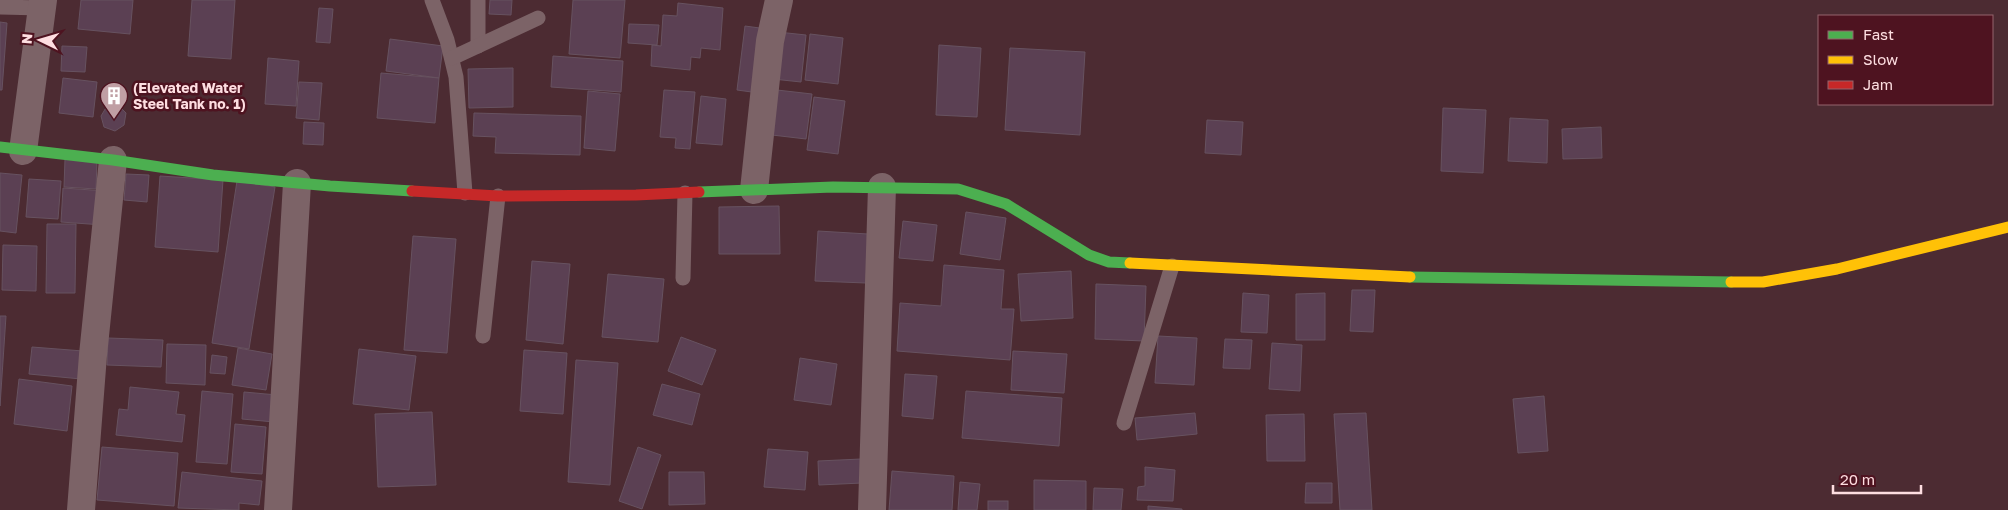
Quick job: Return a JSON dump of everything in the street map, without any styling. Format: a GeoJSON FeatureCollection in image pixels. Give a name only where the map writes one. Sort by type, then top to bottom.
{"type":"FeatureCollection","features":[{"type":"Feature","properties":{"kind":"street"},"geometry":{"type":"LineString","coordinates":[[754,190],[770,41],[779,0]]}},
{"type":"Feature","properties":{"kind":"street"},"geometry":{"type":"LineString","coordinates":[[42,4],[12,149],[113,160],[213,175],[297,183],[498,196],[685,193],[833,187],[958,190],[1006,204],[1096,257],[1109,262],[1398,277],[1685,283],[1763,282],[1837,269],[2008,227]]}},
{"type":"Feature","properties":{"kind":"street"},"geometry":{"type":"LineString","coordinates":[[81,510],[93,355],[113,160]]}},
{"type":"Feature","properties":{"kind":"street"},"geometry":{"type":"LineString","coordinates":[[278,510],[297,183]]}},
{"type":"Feature","properties":{"kind":"street"},"geometry":{"type":"LineString","coordinates":[[872,510],[882,187]]}},
{"type":"Feature","properties":{"kind":"lane"},"geometry":{"type":"LineString","coordinates":[[432,0],[452,58],[456,77],[465,193]]}},
{"type":"Feature","properties":{"kind":"lane"},"geometry":{"type":"LineString","coordinates":[[478,0],[478,46]]}},
{"type":"Feature","properties":{"kind":"lane"},"geometry":{"type":"LineString","coordinates":[[0,7],[42,4]]}},
{"type":"Feature","properties":{"kind":"lane"},"geometry":{"type":"LineString","coordinates":[[452,58],[538,18]]}},
{"type":"Feature","properties":{"kind":"lane"},"geometry":{"type":"LineString","coordinates":[[683,278],[685,193]]}},
{"type":"Feature","properties":{"kind":"lane"},"geometry":{"type":"LineString","coordinates":[[483,336],[498,196]]}},
{"type":"Feature","properties":{"kind":"lane"},"geometry":{"type":"LineString","coordinates":[[1124,423],[1172,266]]}},
{"type":"Feature","properties":{"kind":"building"},"geometry":{"type":"Polygon","coordinates":[[[81,0],[133,0],[130,34],[78,29],[81,0]]]}},
{"type":"Feature","properties":{"kind":"building"},"geometry":{"type":"Polygon","coordinates":[[[192,0],[235,0],[231,59],[188,56],[192,0]]]}},
{"type":"Feature","properties":{"kind":"building"},"geometry":{"type":"Polygon","coordinates":[[[490,0],[512,0],[511,15],[489,14],[490,0]]]}},
{"type":"Feature","properties":{"kind":"building"},"geometry":{"type":"Polygon","coordinates":[[[573,0],[625,0],[620,58],[569,54],[573,0]]]}},
{"type":"Feature","properties":{"kind":"building"},"geometry":{"type":"Polygon","coordinates":[[[678,3],[723,8],[720,50],[701,48],[700,58],[691,57],[690,70],[651,66],[652,45],[661,46],[663,15],[677,16],[678,3]]]}},
{"type":"Feature","properties":{"kind":"building"},"geometry":{"type":"Polygon","coordinates":[[[319,8],[333,9],[330,43],[316,42],[319,8]]]}},
{"type":"Feature","properties":{"kind":"building"},"geometry":{"type":"Polygon","coordinates":[[[0,22],[7,23],[2,90],[0,90],[0,22]]]}},
{"type":"Feature","properties":{"kind":"building"},"geometry":{"type":"Polygon","coordinates":[[[629,24],[659,25],[657,45],[628,43],[629,24]]]}},
{"type":"Feature","properties":{"kind":"building"},"geometry":{"type":"Polygon","coordinates":[[[745,26],[767,29],[759,93],[737,90],[745,26]]]}},
{"type":"Feature","properties":{"kind":"building"},"geometry":{"type":"Polygon","coordinates":[[[778,32],[806,35],[801,82],[773,79],[778,32]]]}},
{"type":"Feature","properties":{"kind":"building"},"geometry":{"type":"Polygon","coordinates":[[[810,34],[843,38],[838,84],[805,80],[810,34]]]}},
{"type":"Feature","properties":{"kind":"building"},"geometry":{"type":"Polygon","coordinates":[[[390,39],[443,46],[439,78],[386,71],[390,39]]]}},
{"type":"Feature","properties":{"kind":"building"},"geometry":{"type":"Polygon","coordinates":[[[939,45],[981,48],[977,117],[936,115],[939,45]]]}},
{"type":"Feature","properties":{"kind":"building"},"geometry":{"type":"Polygon","coordinates":[[[62,46],[87,47],[85,72],[61,71],[62,46]]]}},
{"type":"Feature","properties":{"kind":"building"},"geometry":{"type":"Polygon","coordinates":[[[1010,48],[1085,52],[1080,135],[1005,130],[1010,48]]]}},
{"type":"Feature","properties":{"kind":"building"},"geometry":{"type":"Polygon","coordinates":[[[553,56],[623,61],[621,92],[551,87],[553,56]]]}},
{"type":"Feature","properties":{"kind":"building"},"geometry":{"type":"Polygon","coordinates":[[[268,58],[299,61],[296,106],[265,104],[268,58]]]}},
{"type":"Feature","properties":{"kind":"building"},"geometry":{"type":"Polygon","coordinates":[[[513,68],[513,107],[469,108],[468,69],[513,68]]]}},
{"type":"Feature","properties":{"kind":"building"},"geometry":{"type":"Polygon","coordinates":[[[381,73],[439,78],[435,123],[377,118],[381,73]]]}},
{"type":"Feature","properties":{"kind":"building"},"geometry":{"type":"Polygon","coordinates":[[[63,78],[97,82],[93,117],[59,113],[63,78]]]}},
{"type":"Feature","properties":{"kind":"building"},"geometry":{"type":"Polygon","coordinates":[[[299,82],[322,83],[319,120],[296,118],[299,82]]]}},
{"type":"Feature","properties":{"kind":"building"},"geometry":{"type":"Polygon","coordinates":[[[664,90],[695,92],[690,149],[675,148],[676,138],[660,137],[664,90]]]}},
{"type":"Feature","properties":{"kind":"building"},"geometry":{"type":"Polygon","coordinates":[[[777,90],[812,94],[806,139],[772,135],[777,90]]]}},
{"type":"Feature","properties":{"kind":"building"},"geometry":{"type":"Polygon","coordinates":[[[588,91],[620,94],[615,151],[584,148],[588,91]]]}},
{"type":"Feature","properties":{"kind":"building"},"geometry":{"type":"Polygon","coordinates":[[[701,96],[726,99],[722,145],[696,143],[701,96]]]}},
{"type":"Feature","properties":{"kind":"building"},"geometry":{"type":"Polygon","coordinates":[[[814,97],[845,101],[838,154],[807,150],[814,97]]]}},
{"type":"Feature","properties":{"kind":"building","name":"(Elevated Water Steel Tank no. 1)"},"geometry":{"type":"Polygon","coordinates":[[[118,105],[126,113],[124,125],[115,131],[104,127],[101,116],[107,106],[118,105]]]}},
{"type":"Feature","properties":{"kind":"building"},"geometry":{"type":"Polygon","coordinates":[[[1443,108],[1486,110],[1483,173],[1441,171],[1443,108]]]}},
{"type":"Feature","properties":{"kind":"building"},"geometry":{"type":"Polygon","coordinates":[[[474,113],[581,116],[580,155],[495,153],[496,137],[473,136],[474,113]]]}},
{"type":"Feature","properties":{"kind":"building"},"geometry":{"type":"Polygon","coordinates":[[[1510,118],[1548,120],[1547,163],[1508,161],[1510,118]]]}},
{"type":"Feature","properties":{"kind":"building"},"geometry":{"type":"Polygon","coordinates":[[[1207,120],[1243,122],[1241,155],[1205,153],[1207,120]]]}},
{"type":"Feature","properties":{"kind":"building"},"geometry":{"type":"Polygon","coordinates":[[[304,122],[324,123],[323,145],[303,144],[304,122]]]}},
{"type":"Feature","properties":{"kind":"building"},"geometry":{"type":"Polygon","coordinates":[[[1601,127],[1602,158],[1563,159],[1562,129],[1601,127]]]}},
{"type":"Feature","properties":{"kind":"building"},"geometry":{"type":"Polygon","coordinates":[[[65,159],[97,160],[96,189],[64,187],[65,159]]]}},
{"type":"Feature","properties":{"kind":"building"},"geometry":{"type":"Polygon","coordinates":[[[0,173],[22,175],[16,233],[0,231],[0,173]]]}},
{"type":"Feature","properties":{"kind":"building"},"geometry":{"type":"Polygon","coordinates":[[[126,174],[149,175],[147,202],[124,200],[126,174]]]}},
{"type":"Feature","properties":{"kind":"building"},"geometry":{"type":"Polygon","coordinates":[[[160,176],[223,180],[218,252],[155,247],[160,176]]]}},
{"type":"Feature","properties":{"kind":"building"},"geometry":{"type":"Polygon","coordinates":[[[29,179],[61,181],[58,219],[26,217],[29,179]]]}},
{"type":"Feature","properties":{"kind":"building"},"geometry":{"type":"Polygon","coordinates":[[[237,181],[275,187],[249,349],[212,343],[237,181]]]}},
{"type":"Feature","properties":{"kind":"building"},"geometry":{"type":"Polygon","coordinates":[[[63,188],[106,191],[103,225],[61,222],[63,188]]]}},
{"type":"Feature","properties":{"kind":"building"},"geometry":{"type":"Polygon","coordinates":[[[779,206],[780,254],[719,254],[719,207],[779,206]]]}},
{"type":"Feature","properties":{"kind":"building"},"geometry":{"type":"Polygon","coordinates":[[[966,212],[1006,218],[1000,260],[960,254],[966,212]]]}},
{"type":"Feature","properties":{"kind":"building"},"geometry":{"type":"Polygon","coordinates":[[[903,221],[937,225],[933,261],[899,258],[903,221]]]}},
{"type":"Feature","properties":{"kind":"building"},"geometry":{"type":"Polygon","coordinates":[[[47,224],[76,224],[75,293],[46,293],[47,224]]]}},
{"type":"Feature","properties":{"kind":"building"},"geometry":{"type":"Polygon","coordinates":[[[818,231],[868,234],[866,283],[815,281],[818,231]]]}},
{"type":"Feature","properties":{"kind":"building"},"geometry":{"type":"Polygon","coordinates":[[[413,236],[456,239],[447,353],[404,350],[413,236]]]}},
{"type":"Feature","properties":{"kind":"building"},"geometry":{"type":"Polygon","coordinates":[[[3,245],[37,246],[36,291],[2,290],[3,245]]]}},
{"type":"Feature","properties":{"kind":"building"},"geometry":{"type":"Polygon","coordinates":[[[532,261],[570,264],[563,344],[526,340],[532,261]]]}},
{"type":"Feature","properties":{"kind":"building"},"geometry":{"type":"Polygon","coordinates":[[[944,265],[1004,270],[1001,309],[1014,309],[1010,360],[897,351],[900,303],[941,306],[944,265]]]}},
{"type":"Feature","properties":{"kind":"building"},"geometry":{"type":"Polygon","coordinates":[[[1071,271],[1073,318],[1021,321],[1018,274],[1071,271]]]}},
{"type":"Feature","properties":{"kind":"building"},"geometry":{"type":"Polygon","coordinates":[[[608,274],[664,279],[658,342],[602,337],[608,274]]]}},
{"type":"Feature","properties":{"kind":"building"},"geometry":{"type":"Polygon","coordinates":[[[1096,284],[1146,286],[1144,341],[1095,339],[1096,284]]]}},
{"type":"Feature","properties":{"kind":"building"},"geometry":{"type":"Polygon","coordinates":[[[1352,290],[1375,290],[1373,332],[1350,331],[1352,290]]]}},
{"type":"Feature","properties":{"kind":"building"},"geometry":{"type":"Polygon","coordinates":[[[1243,293],[1269,295],[1267,333],[1241,332],[1243,293]]]}},
{"type":"Feature","properties":{"kind":"building"},"geometry":{"type":"Polygon","coordinates":[[[1325,293],[1325,340],[1296,340],[1296,294],[1325,293]]]}},
{"type":"Feature","properties":{"kind":"building"},"geometry":{"type":"Polygon","coordinates":[[[0,316],[6,316],[0,406],[0,316]]]}},
{"type":"Feature","properties":{"kind":"building"},"geometry":{"type":"Polygon","coordinates":[[[1158,336],[1197,338],[1194,385],[1155,383],[1158,336]]]}},
{"type":"Feature","properties":{"kind":"building"},"geometry":{"type":"Polygon","coordinates":[[[681,337],[716,350],[702,385],[668,371],[681,337]]]}},
{"type":"Feature","properties":{"kind":"building"},"geometry":{"type":"Polygon","coordinates":[[[108,338],[163,340],[161,367],[107,365],[108,338]]]}},
{"type":"Feature","properties":{"kind":"building"},"geometry":{"type":"Polygon","coordinates":[[[1225,339],[1252,340],[1250,369],[1223,368],[1225,339]]]}},
{"type":"Feature","properties":{"kind":"building"},"geometry":{"type":"Polygon","coordinates":[[[1272,343],[1302,345],[1300,391],[1269,389],[1272,343]]]}},
{"type":"Feature","properties":{"kind":"building"},"geometry":{"type":"Polygon","coordinates":[[[167,344],[206,345],[205,385],[166,383],[167,344]]]}},
{"type":"Feature","properties":{"kind":"building"},"geometry":{"type":"Polygon","coordinates":[[[32,347],[83,351],[81,379],[29,374],[32,347]]]}},
{"type":"Feature","properties":{"kind":"building"},"geometry":{"type":"Polygon","coordinates":[[[238,348],[272,354],[266,390],[232,385],[238,348]]]}},
{"type":"Feature","properties":{"kind":"building"},"geometry":{"type":"Polygon","coordinates":[[[359,349],[416,356],[409,410],[353,404],[359,349]]]}},
{"type":"Feature","properties":{"kind":"building"},"geometry":{"type":"Polygon","coordinates":[[[524,350],[567,353],[563,414],[520,411],[524,350]]]}},
{"type":"Feature","properties":{"kind":"building"},"geometry":{"type":"Polygon","coordinates":[[[1013,351],[1067,354],[1064,393],[1011,390],[1013,351]]]}},
{"type":"Feature","properties":{"kind":"building"},"geometry":{"type":"Polygon","coordinates":[[[212,355],[227,357],[225,374],[210,373],[212,355]]]}},
{"type":"Feature","properties":{"kind":"building"},"geometry":{"type":"Polygon","coordinates":[[[800,358],[837,364],[831,405],[794,400],[800,358]]]}},
{"type":"Feature","properties":{"kind":"building"},"geometry":{"type":"Polygon","coordinates":[[[576,360],[618,363],[610,485],[568,482],[576,360]]]}},
{"type":"Feature","properties":{"kind":"building"},"geometry":{"type":"Polygon","coordinates":[[[905,374],[937,376],[933,419],[902,416],[905,374]]]}},
{"type":"Feature","properties":{"kind":"building"},"geometry":{"type":"Polygon","coordinates":[[[19,379],[72,386],[67,431],[14,424],[19,379]]]}},
{"type":"Feature","properties":{"kind":"building"},"geometry":{"type":"Polygon","coordinates":[[[662,384],[700,394],[692,425],[653,415],[662,384]]]}},
{"type":"Feature","properties":{"kind":"building"},"geometry":{"type":"Polygon","coordinates":[[[130,387],[179,392],[176,414],[185,415],[182,442],[116,435],[119,409],[128,410],[130,387]]]}},
{"type":"Feature","properties":{"kind":"building"},"geometry":{"type":"Polygon","coordinates":[[[202,391],[233,394],[227,464],[196,462],[202,391]]]}},
{"type":"Feature","properties":{"kind":"building"},"geometry":{"type":"Polygon","coordinates":[[[966,391],[1062,398],[1059,446],[962,438],[966,391]]]}},
{"type":"Feature","properties":{"kind":"building"},"geometry":{"type":"Polygon","coordinates":[[[244,392],[277,395],[274,422],[242,419],[244,392]]]}},
{"type":"Feature","properties":{"kind":"building"},"geometry":{"type":"Polygon","coordinates":[[[1544,396],[1548,451],[1518,453],[1513,399],[1544,396]]]}},
{"type":"Feature","properties":{"kind":"building"},"geometry":{"type":"Polygon","coordinates":[[[432,412],[436,485],[378,487],[375,414],[432,412]]]}},
{"type":"Feature","properties":{"kind":"building"},"geometry":{"type":"Polygon","coordinates":[[[1195,413],[1197,434],[1137,440],[1135,418],[1195,413]]]}},
{"type":"Feature","properties":{"kind":"building"},"geometry":{"type":"Polygon","coordinates":[[[1366,413],[1372,510],[1340,510],[1334,414],[1366,413]]]}},
{"type":"Feature","properties":{"kind":"building"},"geometry":{"type":"Polygon","coordinates":[[[1304,414],[1305,461],[1267,461],[1266,415],[1304,414]]]}},
{"type":"Feature","properties":{"kind":"building"},"geometry":{"type":"Polygon","coordinates":[[[235,424],[266,427],[262,474],[231,472],[235,424]]]}},
{"type":"Feature","properties":{"kind":"building"},"geometry":{"type":"Polygon","coordinates":[[[102,447],[178,453],[174,506],[97,500],[102,447]]]}},
{"type":"Feature","properties":{"kind":"building"},"geometry":{"type":"Polygon","coordinates":[[[638,447],[661,455],[642,509],[619,501],[638,447]]]}},
{"type":"Feature","properties":{"kind":"building"},"geometry":{"type":"Polygon","coordinates":[[[768,449],[808,452],[805,490],[764,487],[768,449]]]}},
{"type":"Feature","properties":{"kind":"building"},"geometry":{"type":"Polygon","coordinates":[[[861,459],[862,483],[819,485],[818,461],[861,459]]]}},
{"type":"Feature","properties":{"kind":"building"},"geometry":{"type":"Polygon","coordinates":[[[1145,467],[1175,470],[1173,501],[1137,500],[1138,487],[1145,486],[1145,467]]]}},
{"type":"Feature","properties":{"kind":"building"},"geometry":{"type":"Polygon","coordinates":[[[892,471],[954,476],[952,510],[889,510],[892,471]]]}},
{"type":"Feature","properties":{"kind":"building"},"geometry":{"type":"Polygon","coordinates":[[[182,472],[262,481],[259,505],[239,503],[239,510],[178,508],[182,472]]]}},
{"type":"Feature","properties":{"kind":"building"},"geometry":{"type":"Polygon","coordinates":[[[669,472],[704,472],[705,504],[669,505],[669,472]]]}},
{"type":"Feature","properties":{"kind":"building"},"geometry":{"type":"Polygon","coordinates":[[[1034,480],[1086,481],[1086,510],[1034,510],[1034,480]]]}},
{"type":"Feature","properties":{"kind":"building"},"geometry":{"type":"Polygon","coordinates":[[[960,482],[980,484],[977,510],[958,510],[960,482]]]}},
{"type":"Feature","properties":{"kind":"building"},"geometry":{"type":"Polygon","coordinates":[[[1306,483],[1332,483],[1332,503],[1305,503],[1306,483]]]}},
{"type":"Feature","properties":{"kind":"building"},"geometry":{"type":"Polygon","coordinates":[[[1094,488],[1123,489],[1121,510],[1093,510],[1094,488]]]}},
{"type":"Feature","properties":{"kind":"building"},"geometry":{"type":"Polygon","coordinates":[[[988,501],[1008,501],[1008,510],[988,510],[988,501]]]}},
{"type":"Feature","properties":{"kind":"building"},"geometry":{"type":"Polygon","coordinates":[[[1148,506],[1182,509],[1182,510],[1148,510],[1148,506]]]}},
{"type":"Feature","properties":{"kind":"traffic: fast"},"geometry":{"type":"LineString","coordinates":[[0,147],[113,160],[213,175],[330,186],[412,191]]}},
{"type":"Feature","properties":{"kind":"traffic: fast"},"geometry":{"type":"LineString","coordinates":[[699,192],[833,187],[958,189],[1006,204],[1089,255],[1109,262],[1130,263]]}},
{"type":"Feature","properties":{"kind":"traffic: fast"},"geometry":{"type":"LineString","coordinates":[[1410,277],[1731,282]]}},
{"type":"Feature","properties":{"kind":"traffic: slow"},"geometry":{"type":"LineString","coordinates":[[1731,282],[1763,282],[1837,269],[2008,227]]}},
{"type":"Feature","properties":{"kind":"traffic: slow"},"geometry":{"type":"LineString","coordinates":[[1130,263],[1410,277]]}},
{"type":"Feature","properties":{"kind":"traffic: jam"},"geometry":{"type":"LineString","coordinates":[[412,191],[498,196],[636,195],[699,192]]}},
{"type":"Feature","properties":{"kind":"place","name":"(Elevated Water Steel Tank no. 1)"},"geometry":{"type":"Point","coordinates":[114,120]}}]}
